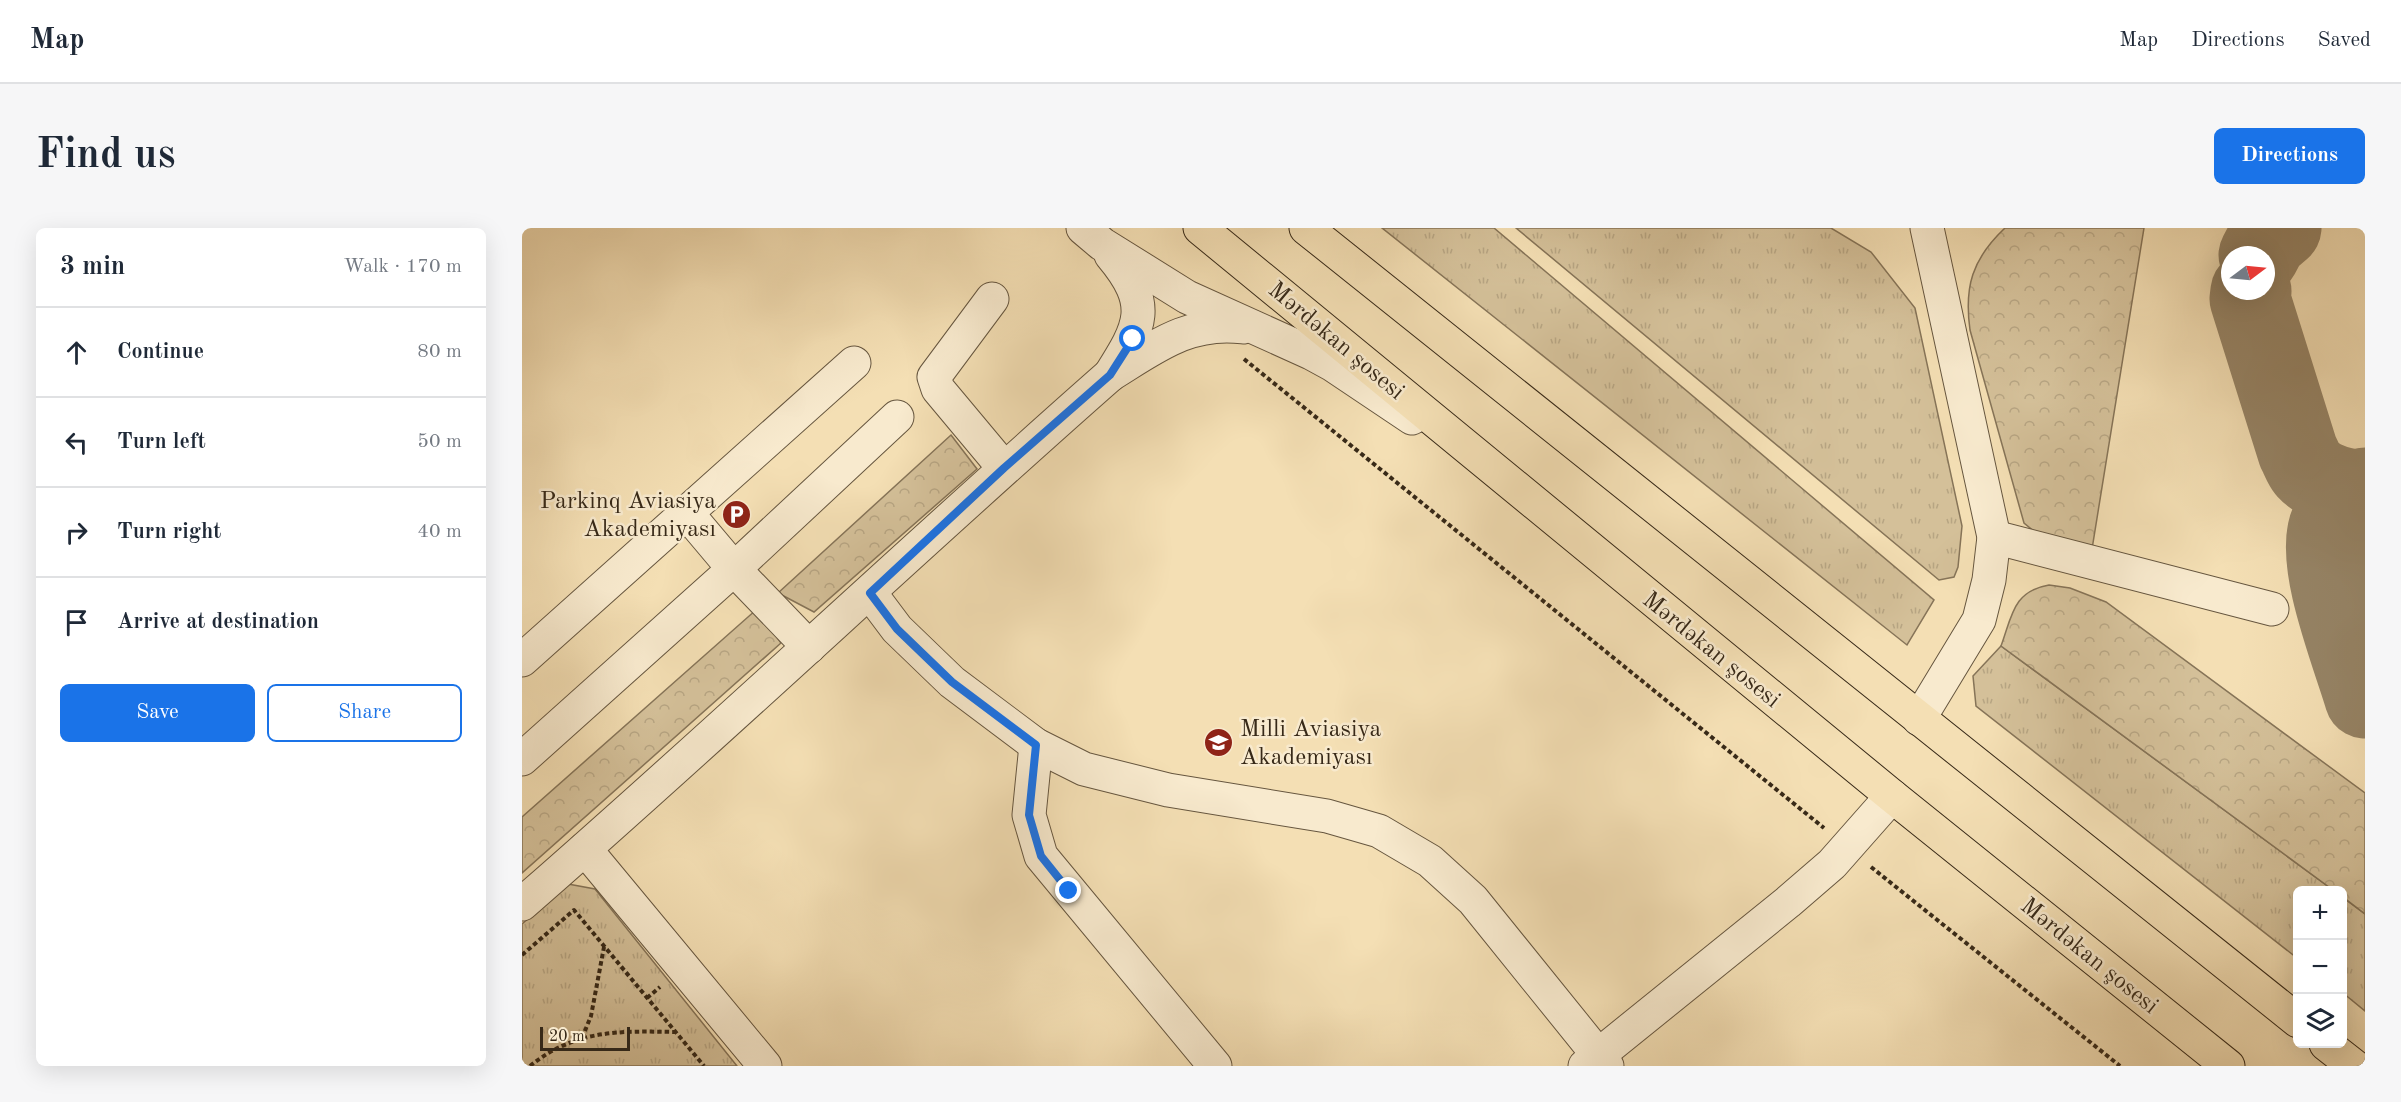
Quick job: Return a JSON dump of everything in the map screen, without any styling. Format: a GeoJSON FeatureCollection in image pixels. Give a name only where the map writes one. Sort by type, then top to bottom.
{"type":"FeatureCollection","features":[{"type":"Feature","properties":{"kind":"highway","name":"Mərdəkan şosesi"},"geometry":{"type":"LineString","coordinates":[[1200,228],[1892,796],[2228,1066]]}},
{"type":"Feature","properties":{"kind":"highway"},"geometry":{"type":"LineString","coordinates":[[1306,228],[2293,1017]]}},
{"type":"Feature","properties":{"kind":"highway"},"geometry":{"type":"LineString","coordinates":[[2331,1048],[2354,1066]]}},
{"type":"Feature","properties":{"kind":"street"},"geometry":{"type":"LineString","coordinates":[[1919,719],[1979,620],[1989,580],[1994,537],[1928,228]]}},
{"type":"Feature","properties":{"kind":"street"},"geometry":{"type":"LineString","coordinates":[[1093,236],[1187,297],[1249,343]]}},
{"type":"Feature","properties":{"kind":"street"},"geometry":{"type":"LineString","coordinates":[[1093,236],[1121,267],[1138,305],[1138,323],[1133,339],[1110,375]]}},
{"type":"Feature","properties":{"kind":"street"},"geometry":{"type":"LineString","coordinates":[[992,299],[934,378],[938,389],[1004,468]]}},
{"type":"Feature","properties":{"kind":"street"},"geometry":{"type":"LineString","coordinates":[[522,904],[1110,375],[1184,333],[1204,327],[1223,325],[1249,343],[1333,365],[1519,490]]}},
{"type":"Feature","properties":{"kind":"street"},"geometry":{"type":"LineString","coordinates":[[522,660],[854,363]]}},
{"type":"Feature","properties":{"kind":"street"},"geometry":{"type":"LineString","coordinates":[[522,759],[734,569],[897,417]]}},
{"type":"Feature","properties":{"kind":"street"},"geometry":{"type":"LineString","coordinates":[[687,512],[734,569],[809,647]]}},
{"type":"Feature","properties":{"kind":"street"},"geometry":{"type":"LineString","coordinates":[[1994,537],[2272,609]]}},
{"type":"Feature","properties":{"kind":"street"},"geometry":{"type":"LineString","coordinates":[[870,593],[897,629],[952,682],[1036,745],[1084,769],[1168,790],[1327,816],[1379,831],[1430,861],[1473,900],[1597,1062],[1832,864],[1892,796]]}},
{"type":"Feature","properties":{"kind":"street"},"geometry":{"type":"LineString","coordinates":[[1036,745],[1029,815],[1041,856],[1215,1066]]}},
{"type":"Feature","properties":{"kind":"street"},"geometry":{"type":"LineString","coordinates":[[585,849],[765,1066]]}},
{"type":"Feature","properties":{"kind":"path"},"geometry":{"type":"LineString","coordinates":[[1249,343],[1847,847],[2120,1066]]}},
{"type":"Feature","properties":{"kind":"path"},"geometry":{"type":"LineString","coordinates":[[522,955],[574,910],[704,1066]]}},
{"type":"Feature","properties":{"kind":"path"},"geometry":{"type":"LineString","coordinates":[[582,1039],[591,1016],[604,945]]}},
{"type":"Feature","properties":{"kind":"path"},"geometry":{"type":"LineString","coordinates":[[530,1066],[561,1045],[605,1032],[676,1032]]}},
{"type":"Feature","properties":{"kind":"green space"},"geometry":{"type":"Polygon","coordinates":[[[1382,228],[1494,228],[1934,600],[1907,645],[1382,228]]]}},
{"type":"Feature","properties":{"kind":"green space"},"geometry":{"type":"Polygon","coordinates":[[[1516,228],[1831,228],[1871,252],[1915,308],[1962,526],[1958,567],[1954,577],[1939,580],[1516,228]]]}},
{"type":"Feature","properties":{"kind":"green space"},"geometry":{"type":"Polygon","coordinates":[[[2005,228],[2144,228],[2092,549],[2035,532],[2024,523],[1970,330],[1968,300],[1973,274],[1985,251],[2005,228]]]}},
{"type":"Feature","properties":{"kind":"green space"},"geometry":{"type":"Polygon","coordinates":[[[951,435],[977,469],[814,612],[778,593],[951,435]]]}},
{"type":"Feature","properties":{"kind":"green space"},"geometry":{"type":"Polygon","coordinates":[[[2049,585],[2070,588],[2106,602],[2365,793],[2365,914],[2347,900],[2347,886],[2328,886],[2001,646],[2016,606],[2028,593],[2049,585]]]}},
{"type":"Feature","properties":{"kind":"green space"},"geometry":{"type":"Polygon","coordinates":[[[757,609],[781,643],[522,873],[522,817],[757,609]]]}},
{"type":"Feature","properties":{"kind":"green space"},"geometry":{"type":"Polygon","coordinates":[[[2001,646],[2328,886],[2293,886],[2293,955],[1976,706],[1973,676],[2001,646]]]}},
{"type":"Feature","properties":{"kind":"green space"},"geometry":{"type":"Polygon","coordinates":[[[568,884],[595,889],[737,1066],[522,1066],[522,924],[568,884]]]}},
{"type":"Feature","properties":{"kind":"green space"},"geometry":{"type":"Polygon","coordinates":[[[2347,901],[2365,914],[2365,1011],[2347,996],[2347,901]]]}},
{"type":"Feature","properties":{"kind":"taxiway"},"geometry":{"type":"LineString","coordinates":[[2264,246],[2267,240],[2281,228]]}},
{"type":"Feature","properties":{"kind":"taxiway"},"geometry":{"type":"LineString","coordinates":[[2250,300],[2304,465],[2312,474],[2334,485],[2350,489],[2365,488]]}},
{"type":"Feature","properties":{"kind":"taxiway"},"geometry":{"type":"LineString","coordinates":[[2360,489],[2336,514],[2330,524],[2326,540],[2327,561],[2337,610],[2365,698]]}},
{"type":"Feature","properties":{"kind":"place","name":"Parkinq Aviasiya Akademiyası"},"geometry":{"type":"Point","coordinates":[737,514]}},
{"type":"Feature","properties":{"kind":"place","name":"Milli Aviasiya Akademiyası"},"geometry":{"type":"Point","coordinates":[1219,742]}},
{"type":"Feature","properties":{"kind":"route"},"geometry":{"type":"LineString","coordinates":[[1069,891],[1041,856],[1029,815],[1036,745],[952,682],[897,629],[870,593],[1004,468],[1110,375],[1133,339]]}}]}
